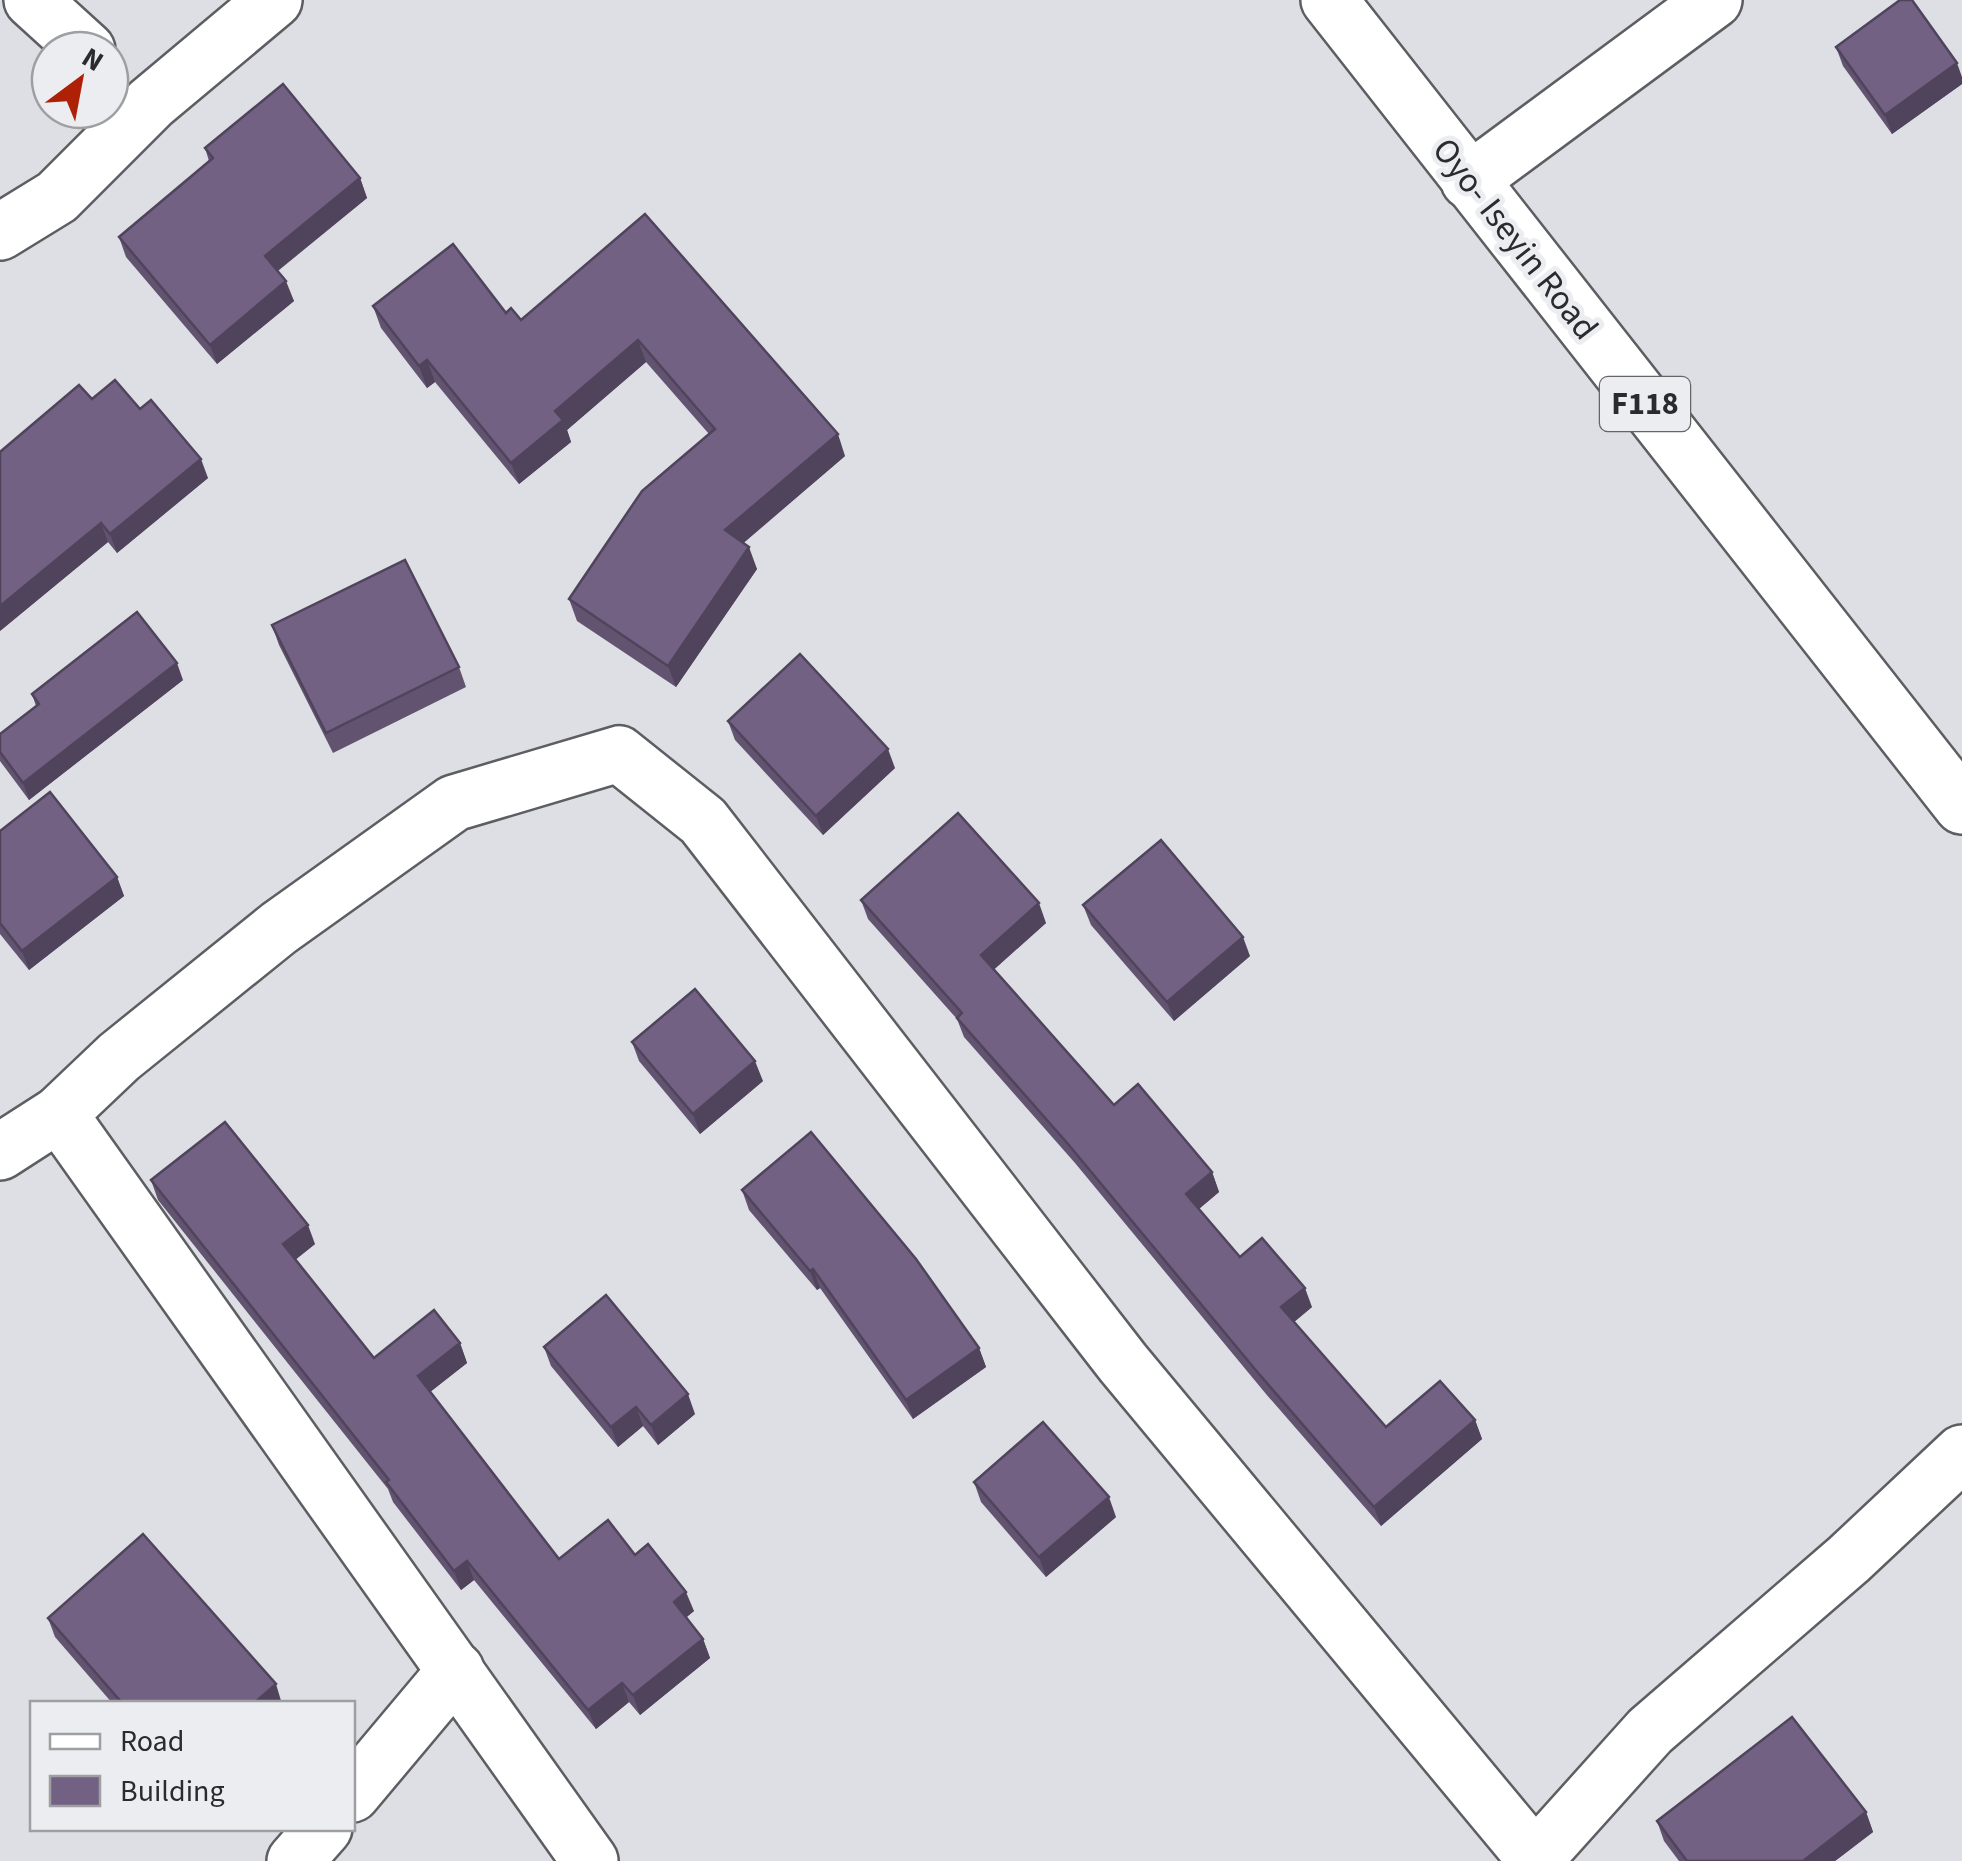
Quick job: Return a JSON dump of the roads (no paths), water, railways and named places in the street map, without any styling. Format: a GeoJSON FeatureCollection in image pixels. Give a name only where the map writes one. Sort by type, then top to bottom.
{"type":"FeatureCollection","features":[{"type":"Feature","properties":{"kind":"street"},"geometry":{"type":"LineString","coordinates":[[32,0],[65,30]]}},
{"type":"Feature","properties":{"kind":"street"},"geometry":{"type":"LineString","coordinates":[[0,232],[57,197],[152,102],[274,0]]}},
{"type":"Feature","properties":{"kind":"street","name":"Oyo- Iseyin Road"},"geometry":{"type":"LineString","coordinates":[[1329,0],[1962,806]]}},
{"type":"Feature","properties":{"kind":"street"},"geometry":{"type":"LineString","coordinates":[[1469,181],[1714,0]]}},
{"type":"Feature","properties":{"kind":"street"},"geometry":{"type":"LineString","coordinates":[[130,85],[152,102]]}},
{"type":"Feature","properties":{"kind":"street"},"geometry":{"type":"LineString","coordinates":[[0,1152],[58,1114],[119,1056],[279,928],[454,803],[618,754],[703,821],[1123,1363],[1536,1860],[1650,1732],[1849,1560],[1962,1453]]}},
{"type":"Feature","properties":{"kind":"street"},"geometry":{"type":"LineString","coordinates":[[58,1114],[590,1861]]}},
{"type":"Feature","properties":{"kind":"street"},"geometry":{"type":"LineString","coordinates":[[355,1790],[456,1670]]}},
{"type":"Feature","properties":{"kind":"street"},"geometry":{"type":"LineString","coordinates":[[295,1861],[321,1831]]}}]}
